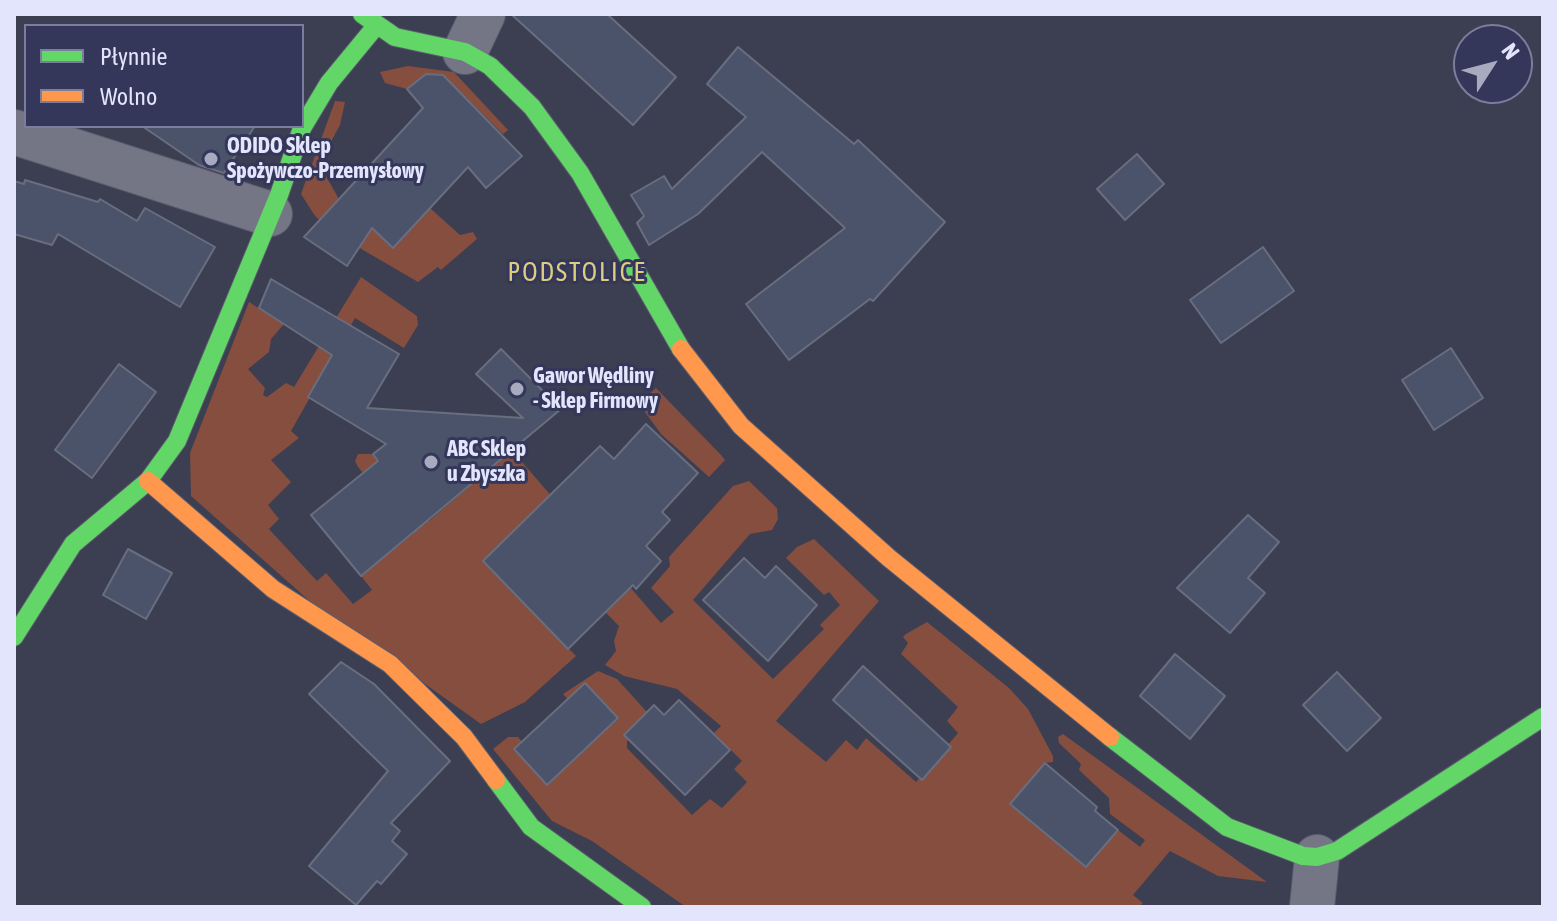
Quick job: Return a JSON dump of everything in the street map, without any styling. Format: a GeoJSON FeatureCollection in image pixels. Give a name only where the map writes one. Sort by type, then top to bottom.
{"type":"FeatureCollection","features":[{"type":"Feature","properties":{"kind":"street"},"geometry":{"type":"LineString","coordinates":[[304,125],[369,20],[415,44],[474,33],[490,66],[532,107],[580,173],[673,338],[712,393],[786,468],[1038,680],[1212,816],[1239,833],[1276,849],[1317,857],[1353,843],[1543,717]]}},
{"type":"Feature","properties":{"kind":"street"},"geometry":{"type":"LineString","coordinates":[[14,637],[73,544],[148,481],[177,441],[302,128]]}},
{"type":"Feature","properties":{"kind":"street"},"geometry":{"type":"LineString","coordinates":[[14,132],[270,214]]}},
{"type":"Feature","properties":{"kind":"street"},"geometry":{"type":"LineString","coordinates":[[148,481],[273,589],[390,664],[464,737],[531,827],[642,907]]}},
{"type":"Feature","properties":{"kind":"street"},"geometry":{"type":"LineString","coordinates":[[1312,907],[1317,857]]}},
{"type":"Feature","properties":{"kind":"shaded area"},"geometry":{"type":"Polygon","coordinates":[[[408,66],[454,72],[508,130],[503,134],[443,75],[426,74],[407,89],[385,83],[380,72],[408,66]]]}},
{"type":"Feature","properties":{"kind":"shaded area"},"geometry":{"type":"Polygon","coordinates":[[[335,101],[345,102],[340,125],[319,164],[339,199],[393,248],[430,208],[460,235],[473,232],[477,239],[441,270],[438,267],[418,282],[339,236],[315,216],[301,194],[335,101]]]}},
{"type":"Feature","properties":{"kind":"shaded area"},"geometry":{"type":"Polygon","coordinates":[[[361,277],[417,316],[418,325],[404,348],[355,318],[291,431],[299,438],[271,460],[291,482],[268,505],[279,519],[269,529],[317,581],[326,573],[353,604],[372,590],[361,576],[413,534],[358,467],[355,461],[358,454],[373,454],[429,521],[490,469],[469,444],[491,426],[661,623],[674,612],[651,588],[670,566],[669,557],[733,486],[749,481],[777,508],[778,519],[772,530],[750,534],[693,600],[773,679],[824,629],[820,625],[840,605],[829,592],[824,595],[786,558],[797,547],[814,539],[879,601],[776,721],[826,762],[846,740],[857,750],[866,738],[916,782],[958,733],[947,721],[958,707],[901,654],[908,643],[903,637],[927,622],[1009,688],[1028,709],[1053,756],[1053,762],[1045,763],[1011,804],[1085,867],[1118,830],[1140,847],[1145,840],[1110,814],[1109,798],[1079,770],[1081,764],[1059,743],[1058,737],[1063,734],[1267,882],[1218,876],[1170,851],[1133,895],[1143,903],[1139,907],[686,907],[592,841],[552,821],[493,749],[508,737],[518,737],[522,742],[514,749],[548,785],[618,719],[591,689],[573,705],[563,694],[598,671],[617,679],[647,712],[645,723],[627,741],[627,748],[692,815],[710,799],[722,808],[747,782],[734,769],[742,761],[714,733],[721,726],[677,689],[624,676],[605,665],[616,651],[614,641],[619,626],[520,525],[483,562],[576,656],[525,702],[481,724],[313,604],[191,496],[190,453],[249,302],[284,324],[271,339],[269,352],[248,369],[265,388],[263,395],[267,397],[286,383],[294,387],[361,277]]]}},
{"type":"Feature","properties":{"kind":"shaded area"},"geometry":{"type":"Polygon","coordinates":[[[656,388],[725,460],[709,477],[661,434],[645,412],[642,400],[656,388]]]}},
{"type":"Feature","properties":{"kind":"building"},"geometry":{"type":"Polygon","coordinates":[[[511,14],[607,14],[676,77],[633,125],[511,14]]]}},
{"type":"Feature","properties":{"kind":"building"},"geometry":{"type":"Polygon","coordinates":[[[738,47],[854,144],[858,140],[945,222],[873,301],[870,299],[789,360],[746,304],[845,228],[762,152],[698,214],[649,245],[637,223],[644,216],[631,195],[664,176],[672,189],[746,117],[707,84],[738,47]]]}},
{"type":"Feature","properties":{"kind":"building"},"geometry":{"type":"Polygon","coordinates":[[[426,74],[443,75],[522,156],[486,188],[468,167],[393,248],[372,228],[347,266],[304,237],[423,108],[407,89],[426,74]]]}},
{"type":"Feature","properties":{"kind":"building","name":"ODIDO Sklep Spożywczo-Przemysłowy"},"geometry":{"type":"Polygon","coordinates":[[[145,128],[254,128],[224,173],[199,165],[145,128]]]}},
{"type":"Feature","properties":{"kind":"building"},"geometry":{"type":"Polygon","coordinates":[[[1137,154],[1164,184],[1125,220],[1097,189],[1137,154]]]}},
{"type":"Feature","properties":{"kind":"building"},"geometry":{"type":"Polygon","coordinates":[[[25,180],[98,202],[100,199],[137,221],[145,208],[215,247],[180,307],[58,234],[52,245],[14,234],[14,181],[24,184],[25,180]]]}},
{"type":"Feature","properties":{"kind":"building"},"geometry":{"type":"Polygon","coordinates":[[[1263,247],[1294,291],[1221,343],[1190,300],[1263,247]]]}},
{"type":"Feature","properties":{"kind":"building"},"geometry":{"type":"Polygon","coordinates":[[[271,279],[399,354],[367,408],[523,418],[476,374],[501,349],[561,409],[361,576],[311,515],[378,461],[373,454],[386,444],[308,397],[332,355],[259,308],[271,279]]]}},
{"type":"Feature","properties":{"kind":"building"},"geometry":{"type":"Polygon","coordinates":[[[1451,348],[1483,398],[1434,430],[1402,380],[1451,348]]]}},
{"type":"Feature","properties":{"kind":"building"},"geometry":{"type":"Polygon","coordinates":[[[119,364],[156,392],[92,478],[55,450],[119,364]]]}},
{"type":"Feature","properties":{"kind":"building"},"geometry":{"type":"Polygon","coordinates":[[[646,424],[698,473],[662,512],[670,520],[646,546],[661,561],[636,589],[633,585],[568,649],[483,561],[600,446],[614,459],[646,424]]]}},
{"type":"Feature","properties":{"kind":"building"},"geometry":{"type":"Polygon","coordinates":[[[1248,515],[1279,542],[1248,578],[1265,593],[1230,633],[1177,588],[1248,515]]]}},
{"type":"Feature","properties":{"kind":"building"},"geometry":{"type":"Polygon","coordinates":[[[128,549],[172,573],[146,619],[103,595],[128,549]]]}},
{"type":"Feature","properties":{"kind":"building"},"geometry":{"type":"Polygon","coordinates":[[[744,558],[765,578],[776,566],[817,605],[768,661],[703,600],[744,558]]]}},
{"type":"Feature","properties":{"kind":"building"},"geometry":{"type":"Polygon","coordinates":[[[1175,654],[1225,696],[1190,739],[1140,696],[1175,654]]]}},
{"type":"Feature","properties":{"kind":"building"},"geometry":{"type":"Polygon","coordinates":[[[341,662],[374,684],[450,761],[391,823],[400,831],[392,841],[407,854],[381,884],[377,881],[356,905],[309,866],[388,771],[309,694],[341,662]]]}},
{"type":"Feature","properties":{"kind":"building"},"geometry":{"type":"Polygon","coordinates":[[[863,666],[951,747],[922,780],[833,700],[863,666]]]}},
{"type":"Feature","properties":{"kind":"building"},"geometry":{"type":"Polygon","coordinates":[[[1337,672],[1381,718],[1347,751],[1303,705],[1337,672]]]}},
{"type":"Feature","properties":{"kind":"building"},"geometry":{"type":"Polygon","coordinates":[[[585,683],[618,718],[547,785],[514,749],[585,683]]]}},
{"type":"Feature","properties":{"kind":"building"},"geometry":{"type":"Polygon","coordinates":[[[679,700],[730,750],[685,795],[624,735],[654,705],[664,715],[679,700]]]}},
{"type":"Feature","properties":{"kind":"building"},"geometry":{"type":"Polygon","coordinates":[[[1045,763],[1097,807],[1095,811],[1118,830],[1086,867],[1010,804],[1045,763]]]}},
{"type":"Feature","properties":{"kind":"traffic: fast"},"geometry":{"type":"LineString","coordinates":[[362,14],[395,37],[465,52],[490,66],[532,107],[580,173],[681,349]]}},
{"type":"Feature","properties":{"kind":"traffic: fast"},"geometry":{"type":"LineString","coordinates":[[304,125],[329,83],[376,26]]}},
{"type":"Feature","properties":{"kind":"traffic: fast"},"geometry":{"type":"LineString","coordinates":[[14,637],[73,544],[148,481],[177,441],[279,195],[302,128]]}},
{"type":"Feature","properties":{"kind":"traffic: fast"},"geometry":{"type":"LineString","coordinates":[[1110,737],[1227,827],[1303,856],[1317,857],[1337,851],[1543,717]]}},
{"type":"Feature","properties":{"kind":"traffic: fast"},"geometry":{"type":"LineString","coordinates":[[496,780],[531,827],[642,907]]}},
{"type":"Feature","properties":{"kind":"traffic: slow"},"geometry":{"type":"LineString","coordinates":[[681,349],[741,426],[889,558],[1110,737]]}},
{"type":"Feature","properties":{"kind":"traffic: slow"},"geometry":{"type":"LineString","coordinates":[[148,481],[273,589],[390,664],[464,737],[496,780]]}},
{"type":"Feature","properties":{"kind":"place","name":"ODIDO Sklep Spożywczo-Przemysłowy"},"geometry":{"type":"Point","coordinates":[211,159]}},
{"type":"Feature","properties":{"kind":"place","name":"Gawor Wędliny - Sklep Firmowy"},"geometry":{"type":"Point","coordinates":[517,389]}},
{"type":"Feature","properties":{"kind":"place","name":"ABC Sklep u Zbyszka"},"geometry":{"type":"Point","coordinates":[431,462]}},
{"type":"Feature","properties":{"kind":"district","name":"PODSTOLICE"},"geometry":{"type":"Point","coordinates":[577,273]}}]}
